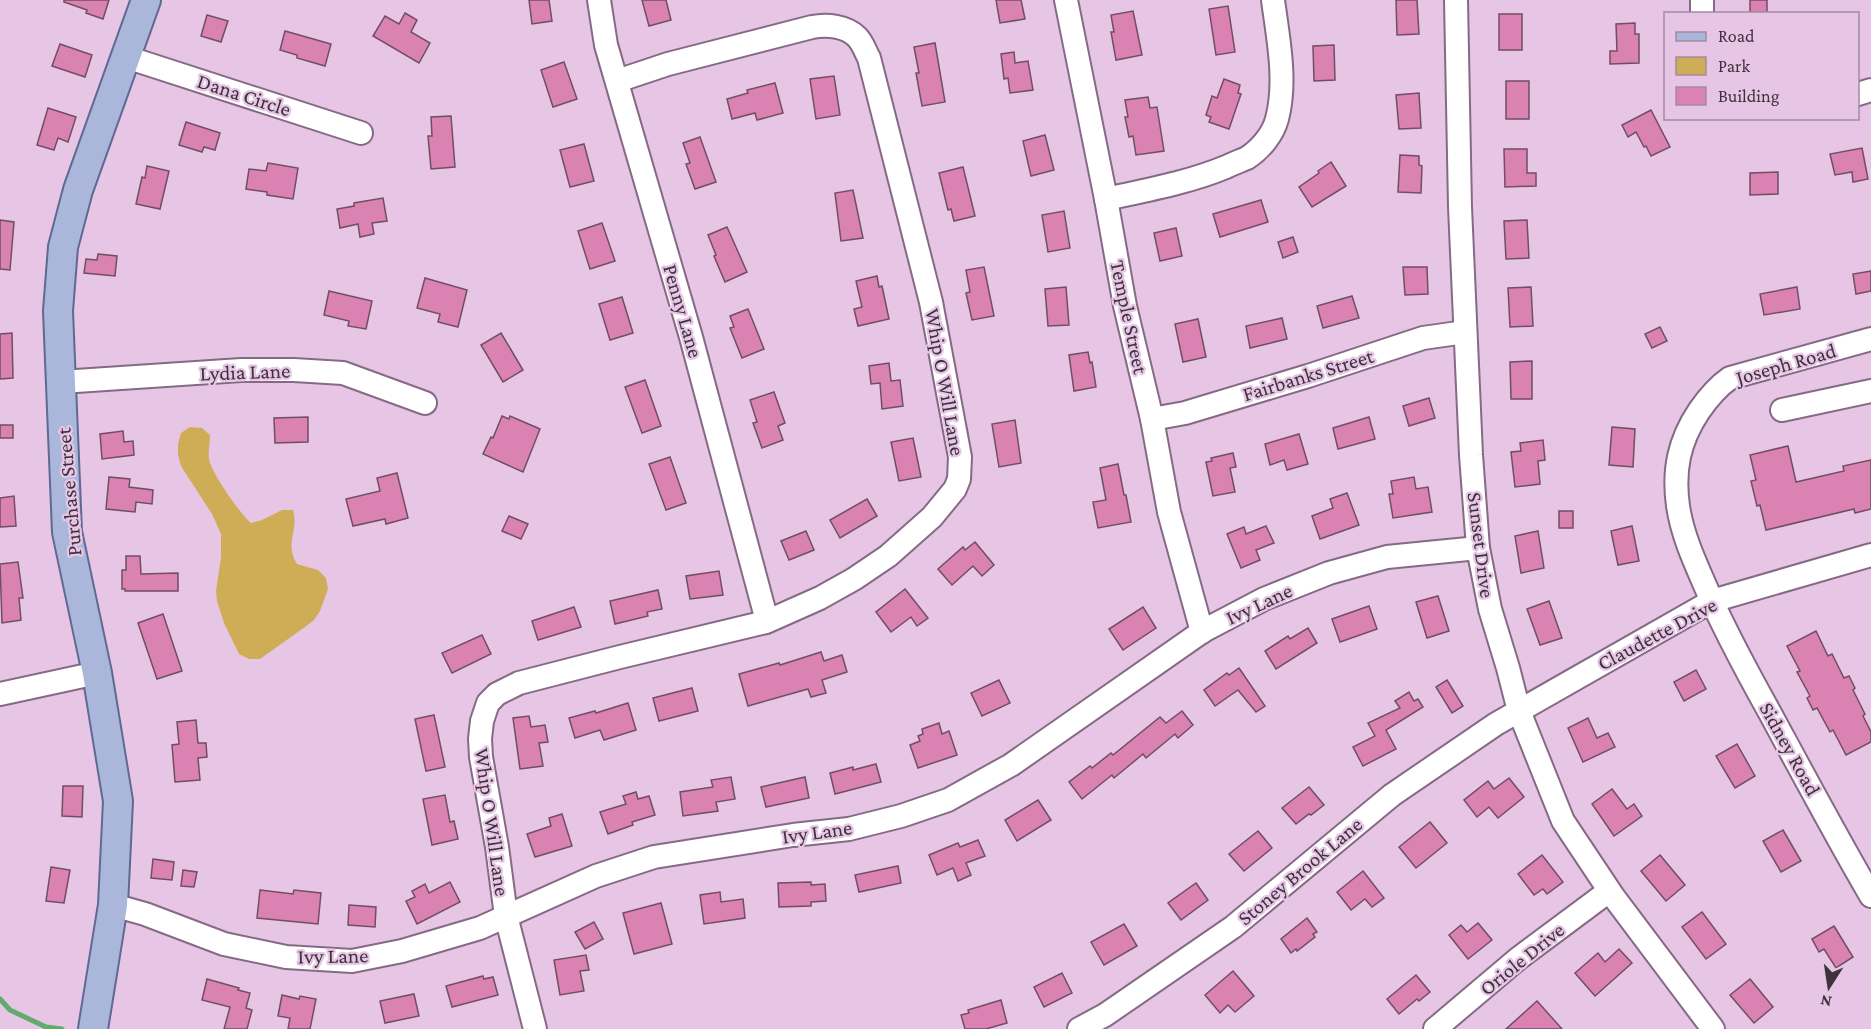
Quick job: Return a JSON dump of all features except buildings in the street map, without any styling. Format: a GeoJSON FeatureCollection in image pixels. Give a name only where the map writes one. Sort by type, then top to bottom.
{"type":"FeatureCollection","features":[{"type":"Feature","properties":{"kind":"main road","name":"Purchase Street"},"geometry":{"type":"LineString","coordinates":[[93,1029],[113,905],[118,801],[97,673],[67,532],[58,311],[63,247],[78,190],[146,0]]}},
{"type":"Feature","properties":{"kind":"street","name":"Penny Lane"},"geometry":{"type":"LineString","coordinates":[[599,0],[606,45],[691,337],[767,621]]}},
{"type":"Feature","properties":{"kind":"street","name":"Temple Street"},"geometry":{"type":"LineString","coordinates":[[1066,0],[1125,306],[1152,419],[1169,512],[1202,632]]}},
{"type":"Feature","properties":{"kind":"street"},"geometry":{"type":"LineString","coordinates":[[1106,199],[1183,182],[1247,158],[1264,143],[1275,126],[1281,91],[1279,44],[1273,0]]}},
{"type":"Feature","properties":{"kind":"street","name":"Sunset Drive"},"geometry":{"type":"LineString","coordinates":[[1456,0],[1465,332],[1478,548],[1490,609],[1519,711],[1563,821],[1609,891],[1713,1029]]}},
{"type":"Feature","properties":{"kind":"street","name":"Whip O Will Lane"},"geometry":{"type":"LineString","coordinates":[[536,1029],[506,916],[497,847],[481,757],[482,721],[488,703],[497,694],[519,683],[767,621],[819,598],[854,579],[888,556],[932,517],[955,489],[959,479],[960,457],[931,302],[869,58],[857,36],[840,28],[821,25],[668,63],[617,81]]}},
{"type":"Feature","properties":{"kind":"street","name":"Dana Circle"},"geometry":{"type":"LineString","coordinates":[[126,57],[361,133]]}},
{"type":"Feature","properties":{"kind":"street","name":"Fairbanks Street"},"geometry":{"type":"LineString","coordinates":[[1152,419],[1185,413],[1423,338],[1465,332]]}},
{"type":"Feature","properties":{"kind":"street","name":"Joseph Road"},"geometry":{"type":"LineString","coordinates":[[1712,601],[1690,551],[1678,504],[1677,465],[1680,447],[1688,428],[1708,398],[1730,378],[1871,339]]}},
{"type":"Feature","properties":{"kind":"street","name":"Lydia Lane"},"geometry":{"type":"LineString","coordinates":[[61,382],[241,370],[304,370],[343,373],[425,403]]}},
{"type":"Feature","properties":{"kind":"street"},"geometry":{"type":"LineString","coordinates":[[1782,410],[1871,391]]}},
{"type":"Feature","properties":{"kind":"street","name":"Ivy Lane"},"geometry":{"type":"LineString","coordinates":[[113,905],[145,914],[224,944],[286,957],[352,961],[402,951],[480,928],[596,876],[654,857],[793,835],[849,829],[901,816],[948,800],[1011,765],[1202,632],[1264,599],[1329,573],[1387,557],[1478,548]]}},
{"type":"Feature","properties":{"kind":"street","name":"Claudette Drive"},"geometry":{"type":"LineString","coordinates":[[1519,711],[1712,601],[1871,555]]}},
{"type":"Feature","properties":{"kind":"street","name":"Sidney Road"},"geometry":{"type":"LineString","coordinates":[[1712,601],[1738,656],[1871,896]]}},
{"type":"Feature","properties":{"kind":"street"},"geometry":{"type":"LineString","coordinates":[[0,694],[97,673]]}},
{"type":"Feature","properties":{"kind":"street","name":"Stoney Brook Lane"},"geometry":{"type":"LineString","coordinates":[[1079,1029],[1105,1015],[1233,927],[1392,795],[1496,724],[1519,711]]}},
{"type":"Feature","properties":{"kind":"street","name":"Oriole Drive"},"geometry":{"type":"LineString","coordinates":[[1436,1029],[1519,958],[1609,891]]}},
{"type":"Feature","properties":{"kind":"green space"},"geometry":{"type":"Polygon","coordinates":[[[190,427],[202,428],[210,435],[211,465],[240,511],[251,523],[282,510],[293,510],[293,557],[297,564],[318,570],[326,578],[328,589],[314,620],[260,659],[249,659],[239,654],[224,623],[217,601],[221,534],[212,514],[181,466],[178,455],[181,433],[190,427]]]}},
{"type":"Feature","properties":{"kind":"waterway"},"geometry":{"type":"LineString","coordinates":[[0,999],[10,1010],[46,1027],[62,1029]]}}]}
